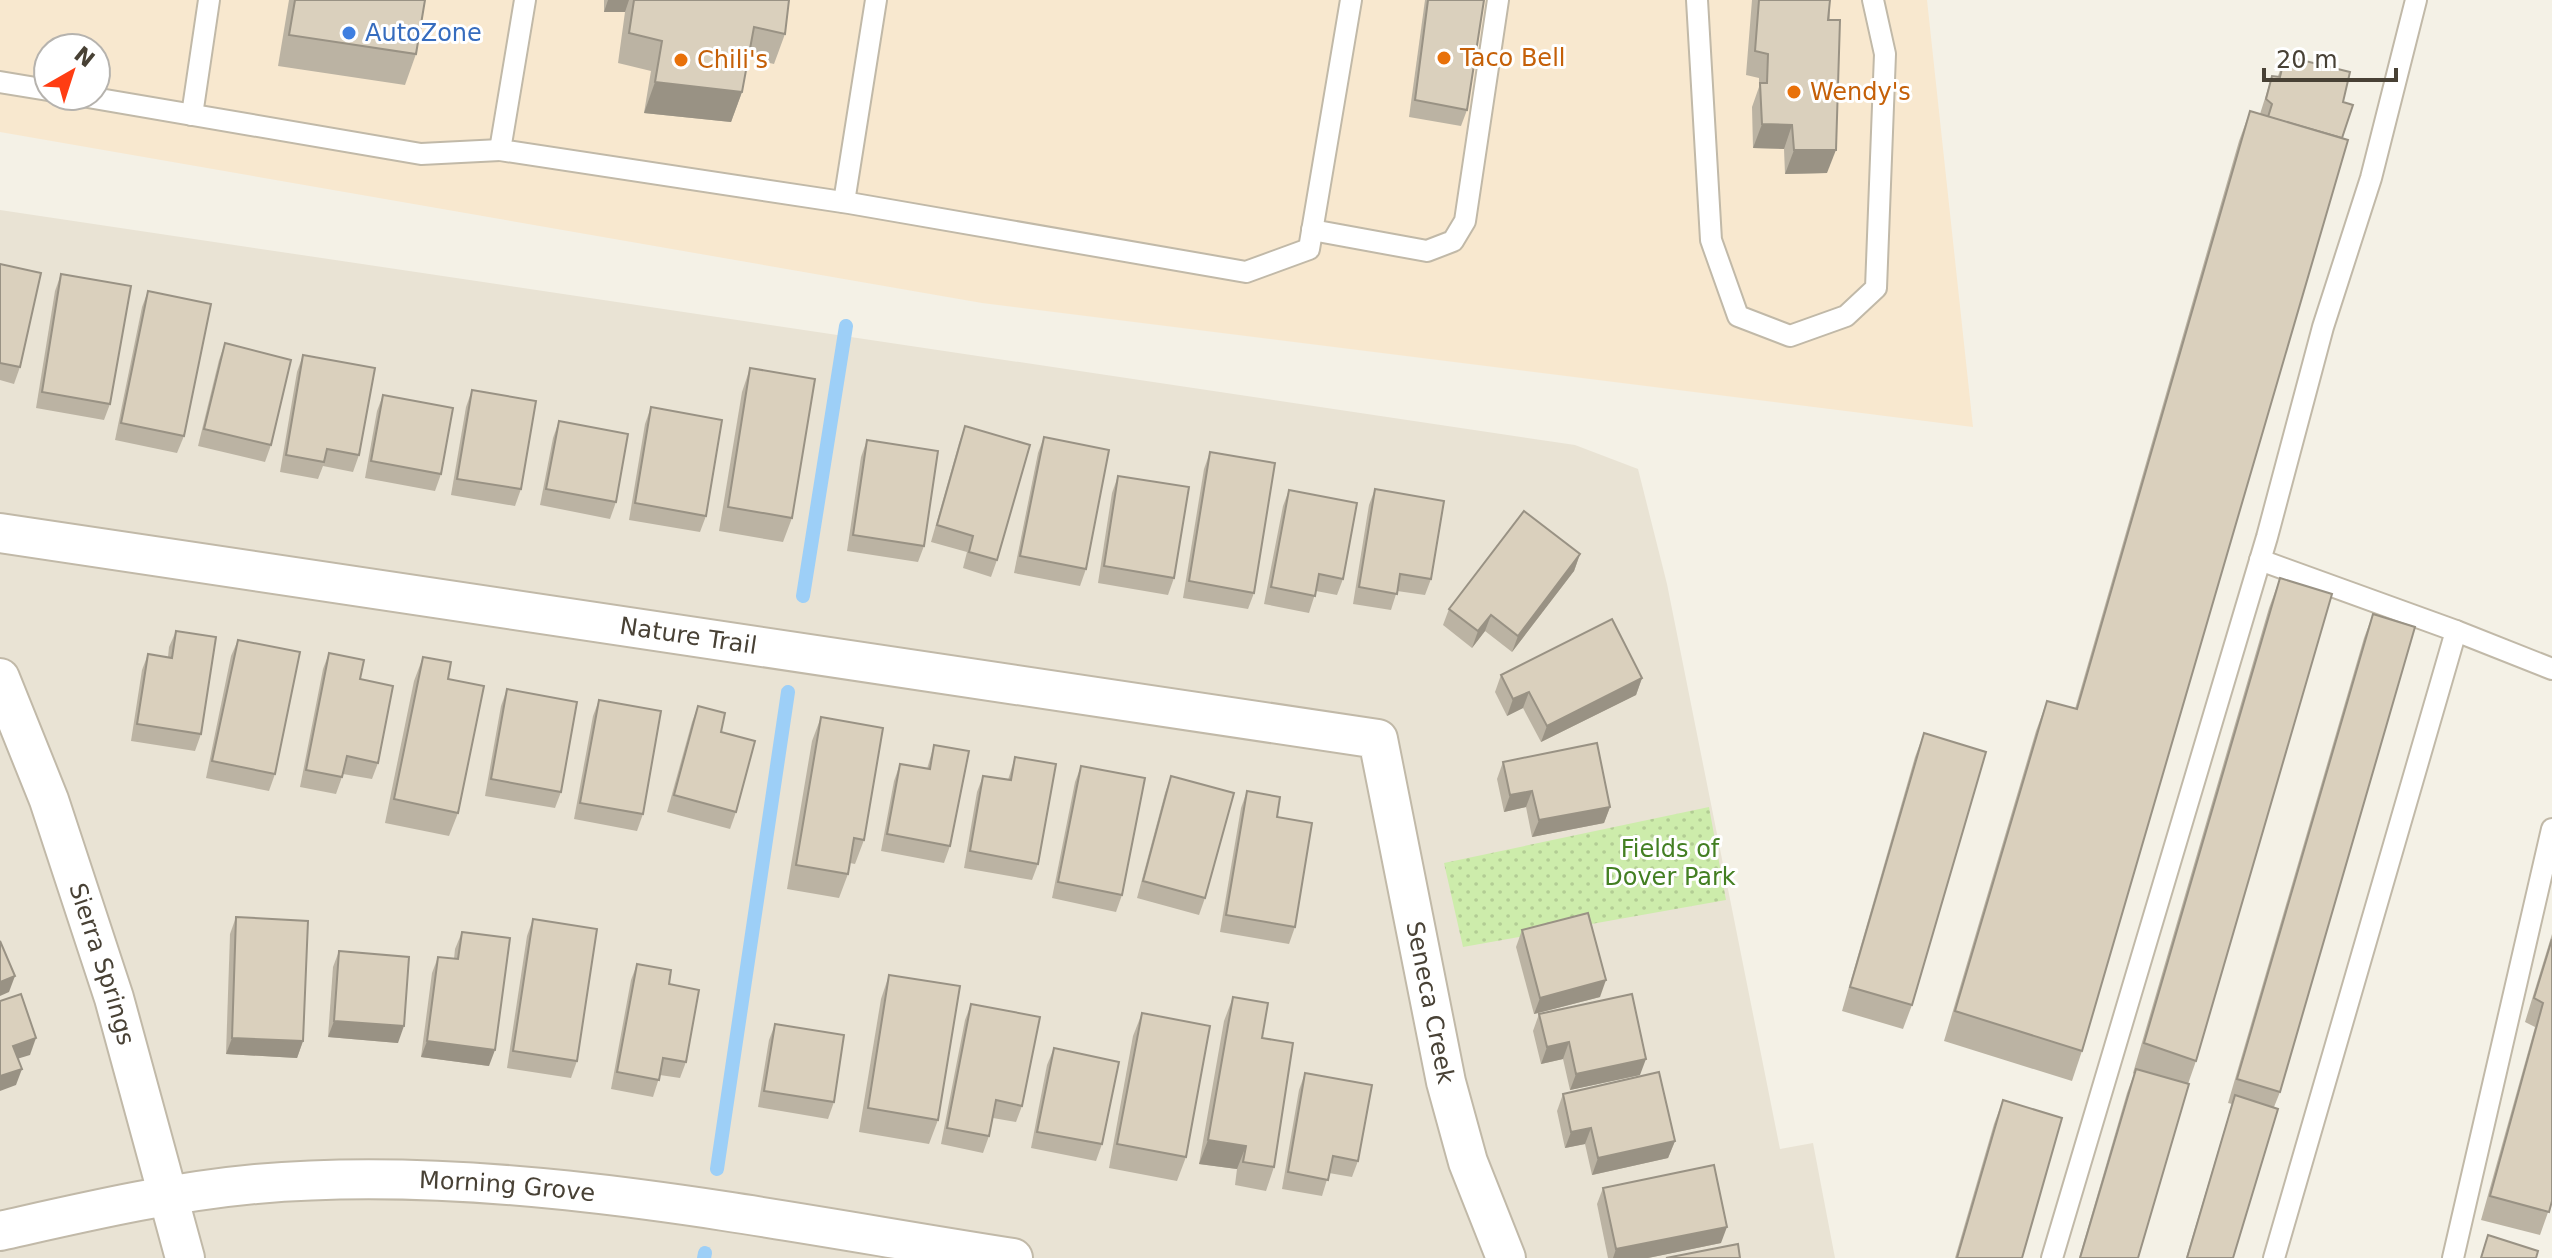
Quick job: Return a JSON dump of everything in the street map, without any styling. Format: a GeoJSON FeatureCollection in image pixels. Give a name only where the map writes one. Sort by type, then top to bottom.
{"type":"FeatureCollection","features":[{"type":"Feature","properties":{"kind":"street","name":"Nature Trail"},"geometry":{"type":"LineString","coordinates":[[0,533],[1378,739]]}},
{"type":"Feature","properties":{"kind":"street","name":"Sierra Springs"},"geometry":{"type":"LineString","coordinates":[[0,678],[49,800],[114,998],[185,1258]]}},
{"type":"Feature","properties":{"kind":"street","name":"Seneca Creek"},"geometry":{"type":"LineString","coordinates":[[1378,739],[1446,1082],[1468,1162],[1506,1258]]}},
{"type":"Feature","properties":{"kind":"street","name":"Morning Grove"},"geometry":{"type":"LineString","coordinates":[[0,1231],[166,1194],[340,1180],[519,1186],[695,1209],[1013,1258]]}},
{"type":"Feature","properties":{"kind":"lane"},"geometry":{"type":"LineString","coordinates":[[192,115],[209,0]]}},
{"type":"Feature","properties":{"kind":"lane"},"geometry":{"type":"LineString","coordinates":[[500,150],[525,0]]}},
{"type":"Feature","properties":{"kind":"lane"},"geometry":{"type":"LineString","coordinates":[[844,202],[876,0]]}},
{"type":"Feature","properties":{"kind":"lane"},"geometry":{"type":"LineString","coordinates":[[112,101],[421,154],[500,150],[844,202],[1246,272],[1309,249],[1351,0]]}},
{"type":"Feature","properties":{"kind":"lane"},"geometry":{"type":"LineString","coordinates":[[1312,230],[1427,251],[1453,241],[1465,221],[1498,0]]}},
{"type":"Feature","properties":{"kind":"lane"},"geometry":{"type":"LineString","coordinates":[[1697,0],[1711,240],[1738,316],[1790,336],[1846,316],[1876,288],[1885,54],[1873,0]]}},
{"type":"Feature","properties":{"kind":"lane"},"geometry":{"type":"LineString","coordinates":[[2052,1258],[2260,560],[2323,327],[2371,178],[2416,0]]}},
{"type":"Feature","properties":{"kind":"lane"},"geometry":{"type":"LineString","coordinates":[[0,82],[32,87]]}},
{"type":"Feature","properties":{"kind":"lane"},"geometry":{"type":"LineString","coordinates":[[2260,560],[2552,669]]}},
{"type":"Feature","properties":{"kind":"lane"},"geometry":{"type":"LineString","coordinates":[[2274,1258],[2456,631]]}},
{"type":"Feature","properties":{"kind":"lane"},"geometry":{"type":"LineString","coordinates":[[2453,1258],[2552,829]]}},
{"type":"Feature","properties":{"kind":"shaded area"},"geometry":{"type":"Polygon","coordinates":[[[0,0],[1927,0],[1973,427],[982,303],[0,132],[0,0]]]}},
{"type":"Feature","properties":{"kind":"shaded area"},"geometry":{"type":"Polygon","coordinates":[[[0,210],[1575,445],[1638,469],[1667,584],[1780,1149],[1813,1143],[1835,1258],[0,1258],[0,210]]]}},
{"type":"Feature","properties":{"kind":"green space","name":"Fields of Dover Park"},"geometry":{"type":"Polygon","coordinates":[[[1709,807],[1726,900],[1463,947],[1444,863],[1709,807]]]}},
{"type":"Feature","properties":{"kind":"building"},"geometry":{"type":"Polygon","coordinates":[[[295,0],[425,0],[416,54],[289,35],[295,0]]]}},
{"type":"Feature","properties":{"kind":"building","name":"Chili's"},"geometry":{"type":"Polygon","coordinates":[[[634,0],[789,0],[785,34],[754,27],[742,92],[655,82],[662,41],[629,33],[634,0]]]}},
{"type":"Feature","properties":{"kind":"building","name":"Taco Bell"},"geometry":{"type":"Polygon","coordinates":[[[1428,0],[1484,0],[1467,110],[1415,100],[1428,0]]]}},
{"type":"Feature","properties":{"kind":"building","name":"Wendy's"},"geometry":{"type":"Polygon","coordinates":[[[1759,0],[1830,0],[1828,20],[1840,20],[1836,150],[1794,150],[1792,125],[1762,124],[1760,83],[1767,83],[1768,54],[1755,51],[1759,0]]]}},
{"type":"Feature","properties":{"kind":"building"},"geometry":{"type":"Polygon","coordinates":[[[2285,56],[2350,72],[2343,102],[2353,105],[2342,138],[2268,117],[2272,104],[2266,99],[2272,76],[2280,77],[2285,56]]]}},
{"type":"Feature","properties":{"kind":"building"},"geometry":{"type":"Polygon","coordinates":[[[2250,111],[2348,140],[2082,1051],[1955,1011],[2047,701],[2077,709],[2250,111]]]}},
{"type":"Feature","properties":{"kind":"building"},"geometry":{"type":"Polygon","coordinates":[[[0,264],[41,273],[20,367],[0,363],[0,264]]]}},
{"type":"Feature","properties":{"kind":"building"},"geometry":{"type":"Polygon","coordinates":[[[61,274],[131,286],[110,404],[42,392],[61,274]]]}},
{"type":"Feature","properties":{"kind":"building"},"geometry":{"type":"Polygon","coordinates":[[[148,291],[211,304],[184,436],[121,423],[148,291]]]}},
{"type":"Feature","properties":{"kind":"building"},"geometry":{"type":"Polygon","coordinates":[[[225,343],[291,360],[271,445],[204,429],[225,343]]]}},
{"type":"Feature","properties":{"kind":"building"},"geometry":{"type":"Polygon","coordinates":[[[303,355],[375,368],[359,455],[327,449],[324,462],[286,455],[303,355]]]}},
{"type":"Feature","properties":{"kind":"building"},"geometry":{"type":"Polygon","coordinates":[[[750,368],[815,379],[792,518],[728,507],[750,368]]]}},
{"type":"Feature","properties":{"kind":"building"},"geometry":{"type":"Polygon","coordinates":[[[472,390],[536,401],[521,489],[457,479],[472,390]]]}},
{"type":"Feature","properties":{"kind":"building"},"geometry":{"type":"Polygon","coordinates":[[[383,395],[453,408],[441,474],[371,461],[383,395]]]}},
{"type":"Feature","properties":{"kind":"building"},"geometry":{"type":"Polygon","coordinates":[[[651,407],[722,420],[706,516],[635,503],[651,407]]]}},
{"type":"Feature","properties":{"kind":"building"},"geometry":{"type":"Polygon","coordinates":[[[559,421],[628,434],[616,502],[546,489],[559,421]]]}},
{"type":"Feature","properties":{"kind":"building"},"geometry":{"type":"Polygon","coordinates":[[[965,426],[1030,445],[997,560],[969,552],[973,536],[937,525],[965,426]]]}},
{"type":"Feature","properties":{"kind":"building"},"geometry":{"type":"Polygon","coordinates":[[[1044,437],[1109,450],[1086,569],[1020,556],[1044,437]]]}},
{"type":"Feature","properties":{"kind":"building"},"geometry":{"type":"Polygon","coordinates":[[[867,440],[938,451],[924,546],[853,535],[867,440]]]}},
{"type":"Feature","properties":{"kind":"building"},"geometry":{"type":"Polygon","coordinates":[[[1210,452],[1275,463],[1254,593],[1189,581],[1210,452]]]}},
{"type":"Feature","properties":{"kind":"building"},"geometry":{"type":"Polygon","coordinates":[[[1118,476],[1189,487],[1174,578],[1104,566],[1118,476]]]}},
{"type":"Feature","properties":{"kind":"building"},"geometry":{"type":"Polygon","coordinates":[[[1375,489],[1444,501],[1431,579],[1400,574],[1397,594],[1359,587],[1375,489]]]}},
{"type":"Feature","properties":{"kind":"building"},"geometry":{"type":"Polygon","coordinates":[[[1289,490],[1357,503],[1343,579],[1319,574],[1315,596],[1271,587],[1289,490]]]}},
{"type":"Feature","properties":{"kind":"building"},"geometry":{"type":"Polygon","coordinates":[[[1524,511],[1580,554],[1518,636],[1491,615],[1478,631],[1449,609],[1524,511]]]}},
{"type":"Feature","properties":{"kind":"building"},"geometry":{"type":"Polygon","coordinates":[[[2280,578],[2332,594],[2196,1061],[2144,1043],[2280,578]]]}},
{"type":"Feature","properties":{"kind":"building"},"geometry":{"type":"Polygon","coordinates":[[[2373,614],[2415,627],[2280,1092],[2237,1079],[2373,614]]]}},
{"type":"Feature","properties":{"kind":"building"},"geometry":{"type":"Polygon","coordinates":[[[1612,619],[1642,678],[1547,726],[1529,692],[1513,699],[1501,675],[1612,619]]]}},
{"type":"Feature","properties":{"kind":"building"},"geometry":{"type":"Polygon","coordinates":[[[176,631],[216,637],[201,734],[137,724],[148,654],[172,658],[176,631]]]}},
{"type":"Feature","properties":{"kind":"building"},"geometry":{"type":"Polygon","coordinates":[[[238,640],[300,652],[275,774],[212,761],[238,640]]]}},
{"type":"Feature","properties":{"kind":"building"},"geometry":{"type":"Polygon","coordinates":[[[329,653],[364,660],[360,679],[393,686],[378,763],[347,756],[342,777],[306,770],[329,653]]]}},
{"type":"Feature","properties":{"kind":"building"},"geometry":{"type":"Polygon","coordinates":[[[423,657],[451,662],[448,679],[484,686],[458,813],[394,799],[423,657]]]}},
{"type":"Feature","properties":{"kind":"building"},"geometry":{"type":"Polygon","coordinates":[[[507,689],[577,702],[561,792],[491,779],[507,689]]]}},
{"type":"Feature","properties":{"kind":"building"},"geometry":{"type":"Polygon","coordinates":[[[599,700],[661,711],[643,814],[580,803],[599,700]]]}},
{"type":"Feature","properties":{"kind":"building"},"geometry":{"type":"Polygon","coordinates":[[[698,706],[725,713],[721,732],[755,741],[736,812],[674,795],[698,706]]]}},
{"type":"Feature","properties":{"kind":"building"},"geometry":{"type":"Polygon","coordinates":[[[821,717],[883,728],[864,840],[854,838],[848,874],[796,865],[821,717]]]}},
{"type":"Feature","properties":{"kind":"building"},"geometry":{"type":"Polygon","coordinates":[[[1924,733],[1986,752],[1912,1005],[1850,987],[1924,733]]]}},
{"type":"Feature","properties":{"kind":"building"},"geometry":{"type":"Polygon","coordinates":[[[1597,743],[1610,807],[1539,820],[1532,791],[1510,795],[1503,762],[1597,743]]]}},
{"type":"Feature","properties":{"kind":"building"},"geometry":{"type":"Polygon","coordinates":[[[934,745],[969,751],[950,846],[887,834],[900,764],[930,769],[934,745]]]}},
{"type":"Feature","properties":{"kind":"building"},"geometry":{"type":"Polygon","coordinates":[[[1015,757],[1056,764],[1038,864],[970,851],[983,776],[1011,780],[1015,757]]]}},
{"type":"Feature","properties":{"kind":"building"},"geometry":{"type":"Polygon","coordinates":[[[1081,766],[1145,778],[1122,895],[1058,882],[1081,766]]]}},
{"type":"Feature","properties":{"kind":"building"},"geometry":{"type":"Polygon","coordinates":[[[1171,776],[1234,793],[1205,898],[1143,881],[1171,776]]]}},
{"type":"Feature","properties":{"kind":"building"},"geometry":{"type":"Polygon","coordinates":[[[1247,791],[1280,797],[1277,817],[1312,823],[1295,927],[1226,915],[1247,791]]]}},
{"type":"Feature","properties":{"kind":"building"},"geometry":{"type":"Polygon","coordinates":[[[1588,913],[1606,980],[1540,998],[1522,930],[1588,913]]]}},
{"type":"Feature","properties":{"kind":"building"},"geometry":{"type":"Polygon","coordinates":[[[236,917],[308,921],[303,1041],[232,1038],[236,917]]]}},
{"type":"Feature","properties":{"kind":"building"},"geometry":{"type":"Polygon","coordinates":[[[533,919],[597,929],[577,1061],[513,1051],[533,919]]]}},
{"type":"Feature","properties":{"kind":"building"},"geometry":{"type":"Polygon","coordinates":[[[462,932],[510,938],[495,1050],[427,1041],[438,957],[458,959],[462,932]]]}},
{"type":"Feature","properties":{"kind":"building"},"geometry":{"type":"Polygon","coordinates":[[[2552,939],[2552,1201],[2549,1212],[2490,1196],[2543,1003],[2534,998],[2552,939]]]}},
{"type":"Feature","properties":{"kind":"building"},"geometry":{"type":"Polygon","coordinates":[[[0,941],[15,976],[0,982],[0,941]]]}},
{"type":"Feature","properties":{"kind":"building"},"geometry":{"type":"Polygon","coordinates":[[[339,951],[409,957],[404,1026],[334,1021],[339,951]]]}},
{"type":"Feature","properties":{"kind":"building"},"geometry":{"type":"Polygon","coordinates":[[[637,964],[671,970],[669,984],[699,990],[686,1062],[663,1058],[659,1080],[617,1072],[637,964]]]}},
{"type":"Feature","properties":{"kind":"building"},"geometry":{"type":"Polygon","coordinates":[[[889,975],[960,986],[938,1120],[868,1108],[889,975]]]}},
{"type":"Feature","properties":{"kind":"building"},"geometry":{"type":"Polygon","coordinates":[[[21,994],[36,1038],[13,1046],[22,1069],[0,1076],[0,1001],[21,994]]]}},
{"type":"Feature","properties":{"kind":"building"},"geometry":{"type":"Polygon","coordinates":[[[1632,994],[1646,1059],[1576,1074],[1569,1042],[1547,1047],[1539,1014],[1632,994]]]}},
{"type":"Feature","properties":{"kind":"building"},"geometry":{"type":"Polygon","coordinates":[[[1233,997],[1268,1003],[1262,1038],[1293,1043],[1274,1167],[1243,1162],[1246,1146],[1208,1140],[1233,997]]]}},
{"type":"Feature","properties":{"kind":"building"},"geometry":{"type":"Polygon","coordinates":[[[971,1004],[1040,1017],[1022,1106],[996,1100],[989,1136],[947,1128],[971,1004]]]}},
{"type":"Feature","properties":{"kind":"building"},"geometry":{"type":"Polygon","coordinates":[[[1142,1013],[1210,1026],[1186,1157],[1117,1144],[1142,1013]]]}},
{"type":"Feature","properties":{"kind":"building"},"geometry":{"type":"Polygon","coordinates":[[[775,1024],[844,1035],[834,1102],[764,1091],[775,1024]]]}},
{"type":"Feature","properties":{"kind":"building"},"geometry":{"type":"Polygon","coordinates":[[[1054,1048],[1119,1062],[1102,1144],[1037,1132],[1054,1048]]]}},
{"type":"Feature","properties":{"kind":"building"},"geometry":{"type":"Polygon","coordinates":[[[2136,1069],[2189,1084],[2138,1258],[2080,1258],[2136,1069]]]}},
{"type":"Feature","properties":{"kind":"building"},"geometry":{"type":"Polygon","coordinates":[[[1659,1072],[1675,1141],[1598,1158],[1591,1128],[1571,1132],[1563,1094],[1659,1072]]]}},
{"type":"Feature","properties":{"kind":"building"},"geometry":{"type":"Polygon","coordinates":[[[1305,1073],[1372,1085],[1358,1161],[1333,1156],[1328,1180],[1288,1172],[1305,1073]]]}},
{"type":"Feature","properties":{"kind":"building"},"geometry":{"type":"Polygon","coordinates":[[[2235,1095],[2278,1109],[2233,1258],[2187,1258],[2235,1095]]]}},
{"type":"Feature","properties":{"kind":"building"},"geometry":{"type":"Polygon","coordinates":[[[2003,1100],[2062,1118],[2022,1258],[1957,1258],[2003,1100]]]}},
{"type":"Feature","properties":{"kind":"building"},"geometry":{"type":"Polygon","coordinates":[[[1714,1165],[1727,1227],[1616,1249],[1603,1188],[1714,1165]]]}},
{"type":"Feature","properties":{"kind":"building"},"geometry":{"type":"Polygon","coordinates":[[[2488,1235],[2538,1251],[2536,1258],[2481,1258],[2488,1235]]]}},
{"type":"Feature","properties":{"kind":"building"},"geometry":{"type":"Polygon","coordinates":[[[1738,1244],[1740,1258],[1666,1258],[1738,1244]]]}},
{"type":"Feature","properties":{"kind":"waterway"},"geometry":{"type":"LineString","coordinates":[[803,596],[846,326]]}},
{"type":"Feature","properties":{"kind":"waterway"},"geometry":{"type":"LineString","coordinates":[[717,1169],[788,692]]}},
{"type":"Feature","properties":{"kind":"waterway"},"geometry":{"type":"LineString","coordinates":[[704,1258],[705,1253]]}},
{"type":"Feature","properties":{"kind":"place","name":"AutoZone"},"geometry":{"type":"Point","coordinates":[349,33]}},
{"type":"Feature","properties":{"kind":"place","name":"Taco Bell"},"geometry":{"type":"Point","coordinates":[1444,58]}},
{"type":"Feature","properties":{"kind":"place","name":"Chili's"},"geometry":{"type":"Point","coordinates":[681,60]}},
{"type":"Feature","properties":{"kind":"place","name":"Wendy's"},"geometry":{"type":"Point","coordinates":[1794,92]}}]}
